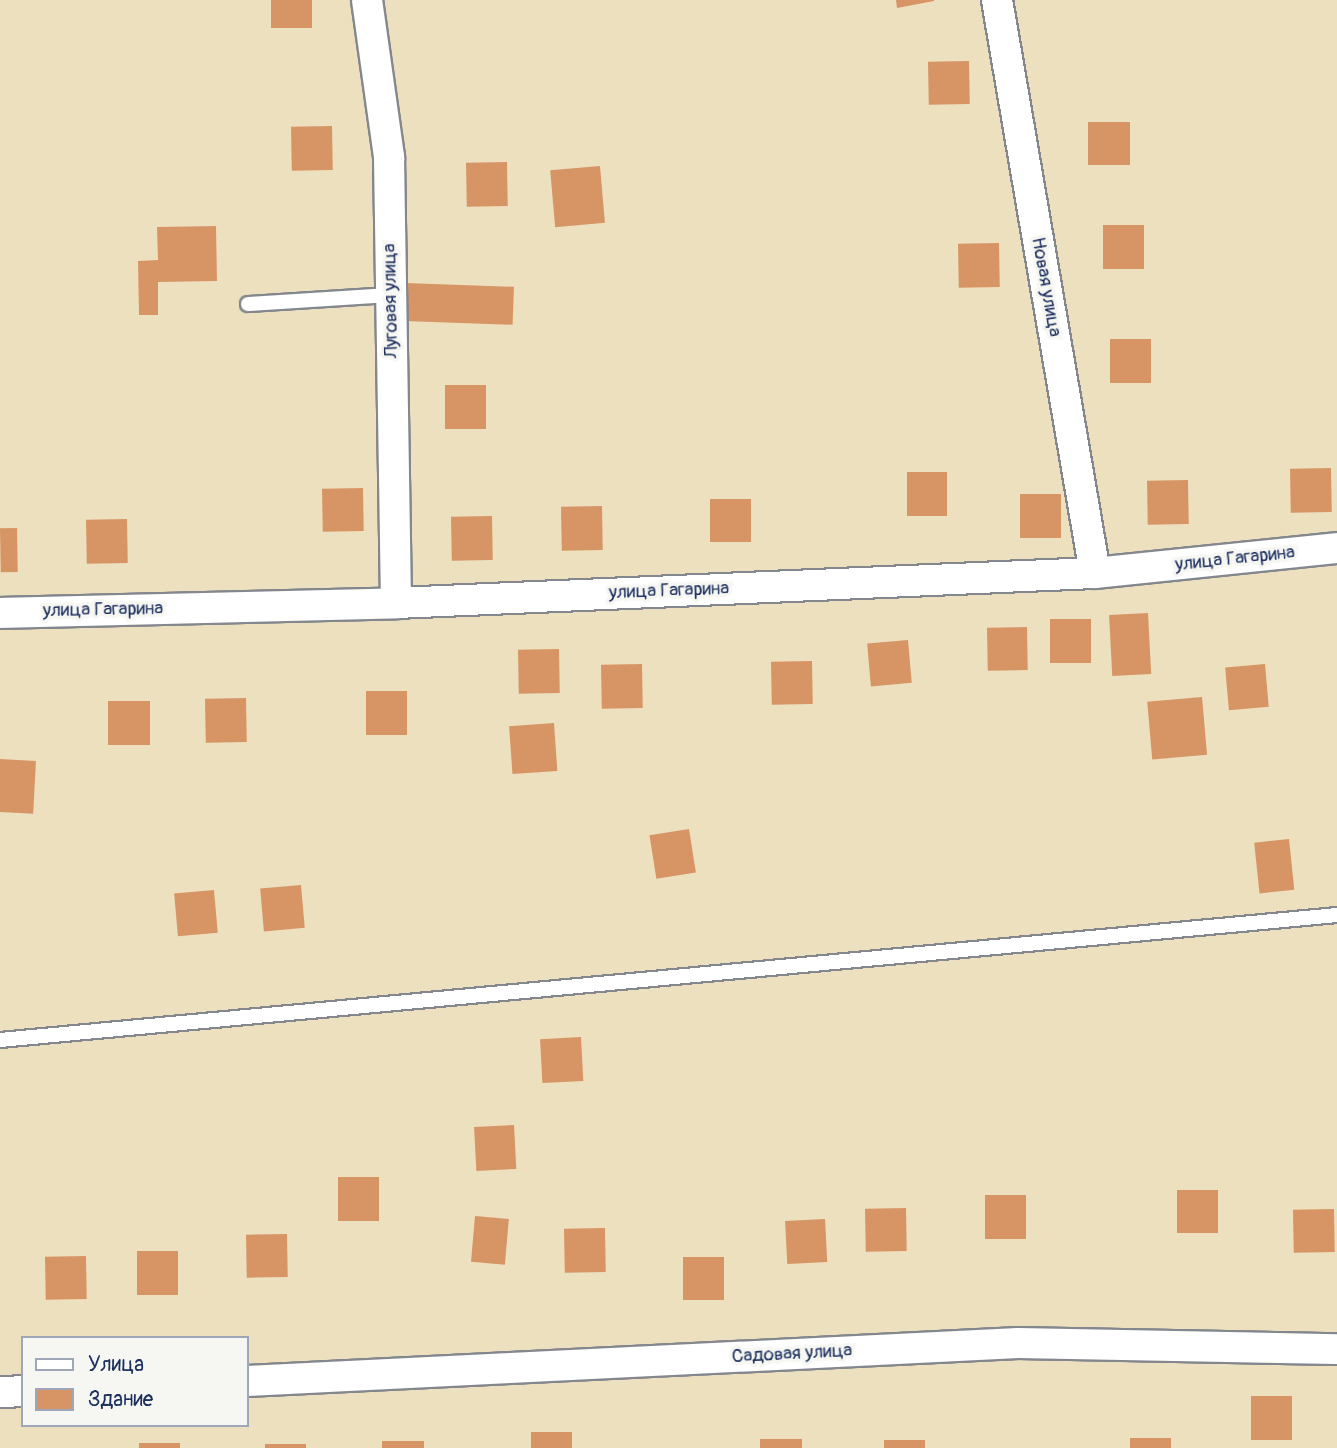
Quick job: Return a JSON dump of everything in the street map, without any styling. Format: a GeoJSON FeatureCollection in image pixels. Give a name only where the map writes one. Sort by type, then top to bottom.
{"type":"FeatureCollection","features":[{"type":"Feature","properties":{"kind":"street","name":"Луговая улица"},"geometry":{"type":"LineString","coordinates":[[367,0],[389,157],[396,603]]}},
{"type":"Feature","properties":{"kind":"street","name":"Новая улица"},"geometry":{"type":"LineString","coordinates":[[997,0],[1095,573]]}},
{"type":"Feature","properties":{"kind":"street","name":"улица Гагарина"},"geometry":{"type":"LineString","coordinates":[[0,613],[396,603],[1095,573],[1337,548]]}},
{"type":"Feature","properties":{"kind":"street","name":"Садовая улица"},"geometry":{"type":"LineString","coordinates":[[248,1381],[1018,1343],[1337,1349]]}},
{"type":"Feature","properties":{"kind":"street"},"geometry":{"type":"LineString","coordinates":[[0,1392],[21,1391]]}},
{"type":"Feature","properties":{"kind":"lane"},"geometry":{"type":"LineString","coordinates":[[248,304],[391,295]]}},
{"type":"Feature","properties":{"kind":"lane"},"geometry":{"type":"LineString","coordinates":[[0,1040],[1337,915]]}},
{"type":"Feature","properties":{"kind":"building"},"geometry":{"type":"Polygon","coordinates":[[[271,0],[312,0],[312,28],[271,28],[271,0]]]}},
{"type":"Feature","properties":{"kind":"building"},"geometry":{"type":"Polygon","coordinates":[[[896,0],[934,0],[934,1],[897,8],[896,0]]]}},
{"type":"Feature","properties":{"kind":"building"},"geometry":{"type":"Polygon","coordinates":[[[969,61],[970,104],[929,105],[928,62],[969,61]]]}},
{"type":"Feature","properties":{"kind":"building"},"geometry":{"type":"Polygon","coordinates":[[[1088,122],[1130,122],[1130,165],[1088,165],[1088,122]]]}},
{"type":"Feature","properties":{"kind":"building"},"geometry":{"type":"Polygon","coordinates":[[[332,126],[333,170],[292,171],[291,127],[332,126]]]}},
{"type":"Feature","properties":{"kind":"building"},"geometry":{"type":"Polygon","coordinates":[[[507,162],[508,206],[467,207],[466,163],[507,162]]]}},
{"type":"Feature","properties":{"kind":"building"},"geometry":{"type":"Polygon","coordinates":[[[600,166],[605,223],[555,227],[550,170],[600,166]]]}},
{"type":"Feature","properties":{"kind":"building"},"geometry":{"type":"Polygon","coordinates":[[[1103,225],[1144,225],[1144,269],[1103,269],[1103,225]]]}},
{"type":"Feature","properties":{"kind":"building"},"geometry":{"type":"Polygon","coordinates":[[[216,226],[217,281],[158,282],[158,315],[139,315],[138,261],[158,260],[157,227],[216,226]]]}},
{"type":"Feature","properties":{"kind":"building"},"geometry":{"type":"Polygon","coordinates":[[[999,243],[1000,287],[959,288],[958,244],[999,243]]]}},
{"type":"Feature","properties":{"kind":"building"},"geometry":{"type":"Polygon","coordinates":[[[405,283],[514,287],[513,325],[404,321],[405,283]]]}},
{"type":"Feature","properties":{"kind":"building"},"geometry":{"type":"Polygon","coordinates":[[[1110,339],[1151,339],[1151,383],[1110,383],[1110,339]]]}},
{"type":"Feature","properties":{"kind":"building"},"geometry":{"type":"Polygon","coordinates":[[[445,385],[486,385],[486,429],[445,429],[445,385]]]}},
{"type":"Feature","properties":{"kind":"building"},"geometry":{"type":"Polygon","coordinates":[[[1331,468],[1332,512],[1291,513],[1290,469],[1331,468]]]}},
{"type":"Feature","properties":{"kind":"building"},"geometry":{"type":"Polygon","coordinates":[[[907,472],[947,472],[947,516],[907,516],[907,472]]]}},
{"type":"Feature","properties":{"kind":"building"},"geometry":{"type":"Polygon","coordinates":[[[1188,480],[1189,524],[1148,525],[1147,481],[1188,480]]]}},
{"type":"Feature","properties":{"kind":"building"},"geometry":{"type":"Polygon","coordinates":[[[363,488],[364,531],[323,532],[322,489],[363,488]]]}},
{"type":"Feature","properties":{"kind":"building"},"geometry":{"type":"Polygon","coordinates":[[[1020,494],[1061,494],[1061,538],[1020,538],[1020,494]]]}},
{"type":"Feature","properties":{"kind":"building"},"geometry":{"type":"Polygon","coordinates":[[[710,499],[751,499],[751,542],[710,542],[710,499]]]}},
{"type":"Feature","properties":{"kind":"building"},"geometry":{"type":"Polygon","coordinates":[[[602,506],[603,550],[562,551],[561,507],[602,506]]]}},
{"type":"Feature","properties":{"kind":"building"},"geometry":{"type":"Polygon","coordinates":[[[492,516],[493,560],[452,561],[451,517],[492,516]]]}},
{"type":"Feature","properties":{"kind":"building"},"geometry":{"type":"Polygon","coordinates":[[[127,519],[128,563],[87,564],[86,520],[127,519]]]}},
{"type":"Feature","properties":{"kind":"building"},"geometry":{"type":"Polygon","coordinates":[[[0,528],[17,528],[18,572],[1,572],[0,528]]]}},
{"type":"Feature","properties":{"kind":"building"},"geometry":{"type":"Polygon","coordinates":[[[1148,613],[1151,674],[1112,676],[1109,615],[1148,613]]]}},
{"type":"Feature","properties":{"kind":"building"},"geometry":{"type":"Polygon","coordinates":[[[1050,619],[1091,619],[1091,663],[1050,663],[1050,619]]]}},
{"type":"Feature","properties":{"kind":"building"},"geometry":{"type":"Polygon","coordinates":[[[1027,627],[1028,670],[988,671],[987,628],[1027,627]]]}},
{"type":"Feature","properties":{"kind":"building"},"geometry":{"type":"Polygon","coordinates":[[[908,640],[912,683],[871,686],[867,644],[908,640]]]}},
{"type":"Feature","properties":{"kind":"building"},"geometry":{"type":"Polygon","coordinates":[[[559,649],[560,693],[519,694],[518,650],[559,649]]]}},
{"type":"Feature","properties":{"kind":"building"},"geometry":{"type":"Polygon","coordinates":[[[812,661],[813,704],[772,705],[771,662],[812,661]]]}},
{"type":"Feature","properties":{"kind":"building"},"geometry":{"type":"Polygon","coordinates":[[[642,664],[643,708],[602,709],[601,665],[642,664]]]}},
{"type":"Feature","properties":{"kind":"building"},"geometry":{"type":"Polygon","coordinates":[[[1265,664],[1269,707],[1229,710],[1225,667],[1265,664]]]}},
{"type":"Feature","properties":{"kind":"building"},"geometry":{"type":"Polygon","coordinates":[[[366,691],[407,691],[407,735],[366,735],[366,691]]]}},
{"type":"Feature","properties":{"kind":"building"},"geometry":{"type":"Polygon","coordinates":[[[1202,697],[1207,755],[1152,760],[1147,702],[1202,697]]]}},
{"type":"Feature","properties":{"kind":"building"},"geometry":{"type":"Polygon","coordinates":[[[246,698],[247,742],[206,743],[205,699],[246,698]]]}},
{"type":"Feature","properties":{"kind":"building"},"geometry":{"type":"Polygon","coordinates":[[[108,701],[150,701],[150,745],[108,745],[108,701]]]}},
{"type":"Feature","properties":{"kind":"building"},"geometry":{"type":"Polygon","coordinates":[[[554,723],[557,771],[512,774],[509,726],[554,723]]]}},
{"type":"Feature","properties":{"kind":"building"},"geometry":{"type":"Polygon","coordinates":[[[0,759],[36,761],[33,814],[0,812],[0,759]]]}},
{"type":"Feature","properties":{"kind":"building"},"geometry":{"type":"Polygon","coordinates":[[[689,829],[696,872],[656,879],[649,835],[689,829]]]}},
{"type":"Feature","properties":{"kind":"building"},"geometry":{"type":"Polygon","coordinates":[[[1289,839],[1294,890],[1260,893],[1254,843],[1289,839]]]}},
{"type":"Feature","properties":{"kind":"building"},"geometry":{"type":"Polygon","coordinates":[[[301,885],[305,928],[264,931],[260,889],[301,885]]]}},
{"type":"Feature","properties":{"kind":"building"},"geometry":{"type":"Polygon","coordinates":[[[214,890],[218,933],[178,936],[174,893],[214,890]]]}},
{"type":"Feature","properties":{"kind":"building"},"geometry":{"type":"Polygon","coordinates":[[[581,1037],[583,1081],[542,1083],[540,1039],[581,1037]]]}},
{"type":"Feature","properties":{"kind":"building"},"geometry":{"type":"Polygon","coordinates":[[[514,1125],[516,1169],[476,1171],[474,1127],[514,1125]]]}},
{"type":"Feature","properties":{"kind":"building"},"geometry":{"type":"Polygon","coordinates":[[[338,1177],[379,1177],[379,1221],[338,1221],[338,1177]]]}},
{"type":"Feature","properties":{"kind":"building"},"geometry":{"type":"Polygon","coordinates":[[[1177,1190],[1218,1190],[1218,1233],[1177,1233],[1177,1190]]]}},
{"type":"Feature","properties":{"kind":"building"},"geometry":{"type":"Polygon","coordinates":[[[985,1195],[1026,1195],[1026,1239],[985,1239],[985,1195]]]}},
{"type":"Feature","properties":{"kind":"building"},"geometry":{"type":"Polygon","coordinates":[[[906,1208],[907,1251],[866,1252],[865,1209],[906,1208]]]}},
{"type":"Feature","properties":{"kind":"building"},"geometry":{"type":"Polygon","coordinates":[[[1334,1209],[1335,1252],[1294,1253],[1293,1210],[1334,1209]]]}},
{"type":"Feature","properties":{"kind":"building"},"geometry":{"type":"Polygon","coordinates":[[[475,1216],[509,1219],[505,1265],[471,1262],[475,1216]]]}},
{"type":"Feature","properties":{"kind":"building"},"geometry":{"type":"Polygon","coordinates":[[[825,1219],[827,1262],[787,1264],[785,1221],[825,1219]]]}},
{"type":"Feature","properties":{"kind":"building"},"geometry":{"type":"Polygon","coordinates":[[[605,1228],[606,1272],[565,1273],[564,1229],[605,1228]]]}},
{"type":"Feature","properties":{"kind":"building"},"geometry":{"type":"Polygon","coordinates":[[[287,1234],[288,1277],[247,1278],[246,1235],[287,1234]]]}},
{"type":"Feature","properties":{"kind":"building"},"geometry":{"type":"Polygon","coordinates":[[[137,1251],[178,1251],[178,1295],[137,1295],[137,1251]]]}},
{"type":"Feature","properties":{"kind":"building"},"geometry":{"type":"Polygon","coordinates":[[[86,1256],[87,1299],[46,1300],[45,1257],[86,1256]]]}},
{"type":"Feature","properties":{"kind":"building"},"geometry":{"type":"Polygon","coordinates":[[[683,1257],[724,1257],[724,1300],[683,1300],[683,1257]]]}},
{"type":"Feature","properties":{"kind":"building"},"geometry":{"type":"Polygon","coordinates":[[[1251,1396],[1292,1396],[1292,1440],[1251,1440],[1251,1396]]]}},
{"type":"Feature","properties":{"kind":"building"},"geometry":{"type":"Polygon","coordinates":[[[531,1432],[572,1432],[572,1448],[531,1448],[531,1432]]]}},
{"type":"Feature","properties":{"kind":"building"},"geometry":{"type":"Polygon","coordinates":[[[1130,1438],[1171,1438],[1171,1448],[1130,1448],[1130,1438]]]}},
{"type":"Feature","properties":{"kind":"building"},"geometry":{"type":"Polygon","coordinates":[[[760,1439],[802,1439],[802,1448],[760,1448],[760,1439]]]}},
{"type":"Feature","properties":{"kind":"building"},"geometry":{"type":"Polygon","coordinates":[[[884,1440],[925,1440],[925,1448],[884,1448],[884,1440]]]}},
{"type":"Feature","properties":{"kind":"building"},"geometry":{"type":"Polygon","coordinates":[[[382,1441],[424,1441],[424,1448],[382,1448],[382,1441]]]}},
{"type":"Feature","properties":{"kind":"building"},"geometry":{"type":"Polygon","coordinates":[[[139,1443],[180,1443],[180,1448],[139,1448],[139,1443]]]}},
{"type":"Feature","properties":{"kind":"building"},"geometry":{"type":"Polygon","coordinates":[[[265,1444],[306,1444],[306,1448],[265,1448],[265,1444]]]}}]}
